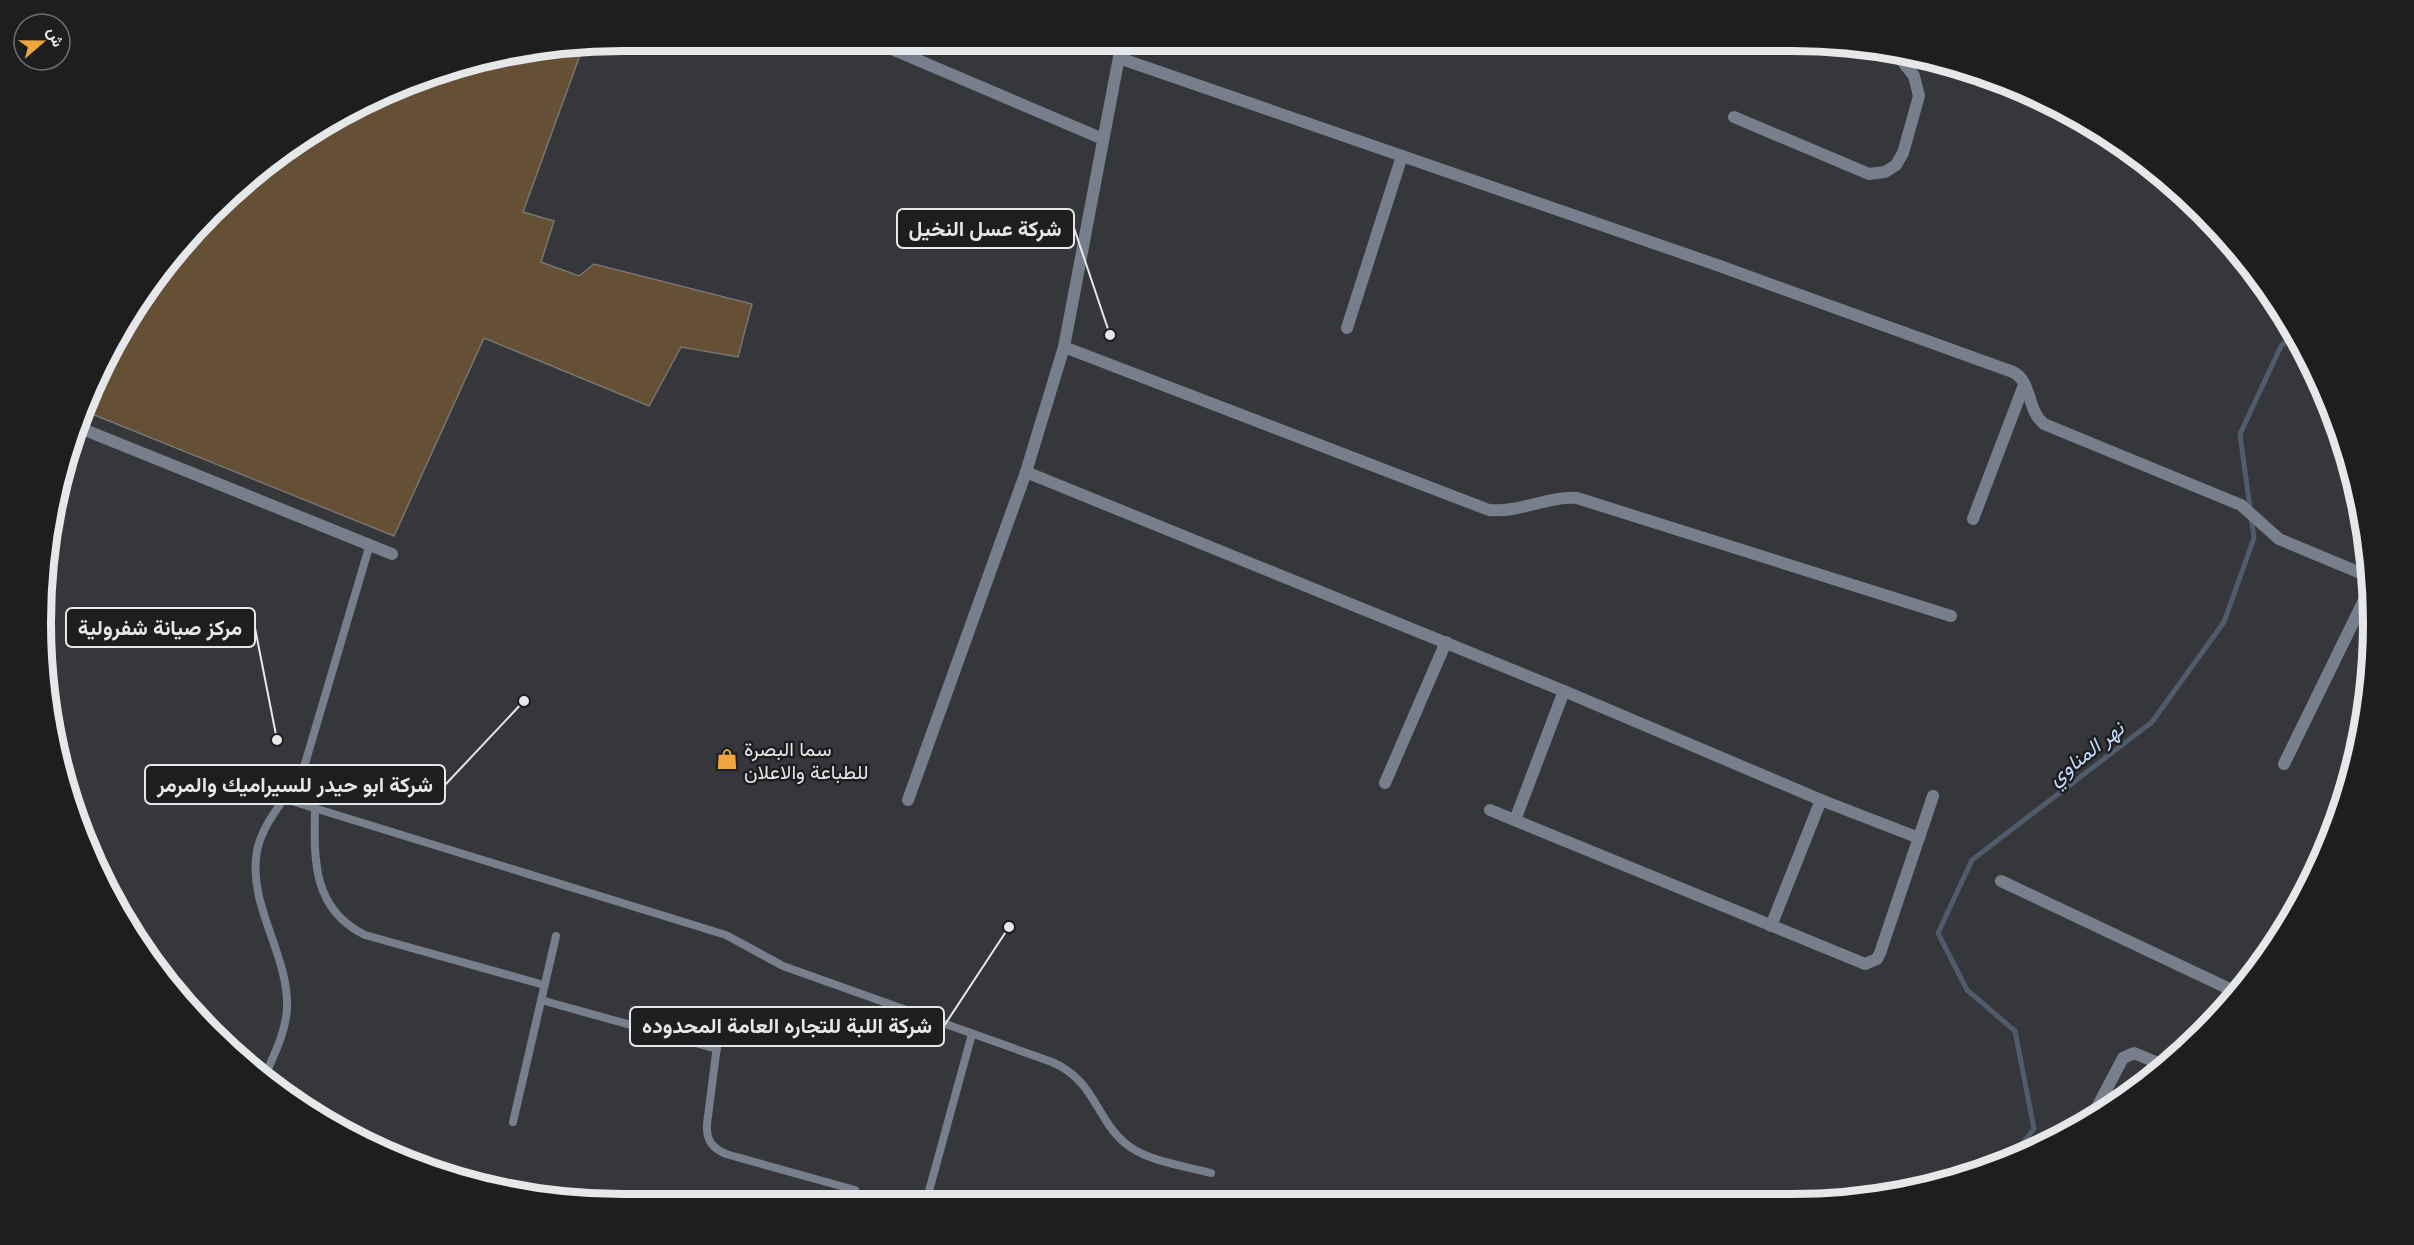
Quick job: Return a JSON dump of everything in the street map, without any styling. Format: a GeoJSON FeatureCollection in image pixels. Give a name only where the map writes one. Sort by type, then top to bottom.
{"type":"FeatureCollection","features":[{"type":"Feature","properties":{"kind":"street"},"geometry":{"type":"LineString","coordinates":[[911,51],[1103,139]]}},
{"type":"Feature","properties":{"kind":"street"},"geometry":{"type":"LineString","coordinates":[[908,800],[1026,472],[1064,347],[1120,51]]}},
{"type":"Feature","properties":{"kind":"street"},"geometry":{"type":"LineString","coordinates":[[1119,58],[1717,265],[2013,372],[2022,378],[2034,413],[2044,424],[2241,505],[2279,539],[2361,573]]}},
{"type":"Feature","properties":{"kind":"street"},"geometry":{"type":"LineString","coordinates":[[1734,117],[1869,174],[1885,172],[1896,165],[1903,153],[1919,96],[1914,76],[1903,62]]}},
{"type":"Feature","properties":{"kind":"street"},"geometry":{"type":"LineString","coordinates":[[1347,328],[1402,156]]}},
{"type":"Feature","properties":{"kind":"street"},"geometry":{"type":"LineString","coordinates":[[1064,347],[1489,510],[1508,511],[1552,498],[1578,498],[1951,616]]}},
{"type":"Feature","properties":{"kind":"street"},"geometry":{"type":"LineString","coordinates":[[1973,519],[2024,385]]}},
{"type":"Feature","properties":{"kind":"street"},"geometry":{"type":"LineString","coordinates":[[85,430],[392,554]]}},
{"type":"Feature","properties":{"kind":"street"},"geometry":{"type":"LineString","coordinates":[[1026,472],[1564,690],[1821,800],[1919,838]]}},
{"type":"Feature","properties":{"kind":"street"},"geometry":{"type":"LineString","coordinates":[[2284,764],[2362,603]]}},
{"type":"Feature","properties":{"kind":"street"},"geometry":{"type":"LineString","coordinates":[[1385,783],[1446,642]]}},
{"type":"Feature","properties":{"kind":"street"},"geometry":{"type":"LineString","coordinates":[[1515,820],[1564,690]]}},
{"type":"Feature","properties":{"kind":"street"},"geometry":{"type":"LineString","coordinates":[[1490,810],[1859,962],[1872,963],[1880,952],[1933,796]]}},
{"type":"Feature","properties":{"kind":"street"},"geometry":{"type":"LineString","coordinates":[[1772,926],[1821,800]]}},
{"type":"Feature","properties":{"kind":"street"},"geometry":{"type":"LineString","coordinates":[[2001,881],[2229,989]]}},
{"type":"Feature","properties":{"kind":"street"},"geometry":{"type":"LineString","coordinates":[[2099,1104],[2123,1058],[2133,1053],[2156,1062]]}},
{"type":"Feature","properties":{"kind":"lane"},"geometry":{"type":"LineString","coordinates":[[268,1070],[283,1034],[287,1008],[285,981],[259,894],[256,872],[257,850],[265,829],[304,767],[370,544]]}},
{"type":"Feature","properties":{"kind":"lane"},"geometry":{"type":"LineString","coordinates":[[285,799],[726,935],[783,966],[1052,1062],[1072,1072],[1087,1088],[1115,1132],[1130,1147],[1143,1154],[1210,1173]]}},
{"type":"Feature","properties":{"kind":"lane"},"geometry":{"type":"LineString","coordinates":[[315,808],[314,855],[320,883],[333,909],[352,929],[365,935],[544,985]]}},
{"type":"Feature","properties":{"kind":"lane"},"geometry":{"type":"LineString","coordinates":[[513,1122],[556,936]]}},
{"type":"Feature","properties":{"kind":"lane"},"geometry":{"type":"LineString","coordinates":[[541,1000],[717,1050]]}},
{"type":"Feature","properties":{"kind":"lane"},"geometry":{"type":"LineString","coordinates":[[722,1015],[707,1134],[710,1143],[717,1150],[855,1190]]}},
{"type":"Feature","properties":{"kind":"lane"},"geometry":{"type":"LineString","coordinates":[[928,1194],[972,1034]]}},
{"type":"Feature","properties":{"kind":"building"},"geometry":{"type":"Polygon","coordinates":[[[581,52],[523,212],[554,221],[541,262],[579,276],[594,264],[752,304],[738,357],[681,347],[649,406],[484,338],[394,536],[91,414],[110,370],[128,337],[147,305],[169,275],[218,218],[275,169],[305,147],[370,110],[439,81],[511,62],[581,52]]]}},
{"type":"Feature","properties":{"kind":"waterway","name":"نهر المناوي"},"geometry":{"type":"LineString","coordinates":[[2021,1145],[2034,1129],[2015,1031],[1967,990],[1938,933],[1972,860],[2152,722],[2224,622],[2254,538],[2240,434],[2281,346],[2288,340]]}},
{"type":"Feature","properties":{"kind":"place","name":"شركة عسل النخيل"},"geometry":{"type":"Point","coordinates":[1110,335]}},
{"type":"Feature","properties":{"kind":"place","name":"شركة ابو حيدر للسيراميك والمرمر"},"geometry":{"type":"Point","coordinates":[524,701]}},
{"type":"Feature","properties":{"kind":"place","name":"مركز صيانة شفرولية"},"geometry":{"type":"Point","coordinates":[277,740]}},
{"type":"Feature","properties":{"kind":"place","name":"سما البصرة للطباعة والاعلان"},"geometry":{"type":"Point","coordinates":[727,759]}},
{"type":"Feature","properties":{"kind":"place","name":"شركة اللبة للتجاره العامة المحدوده"},"geometry":{"type":"Point","coordinates":[1009,927]}}]}
